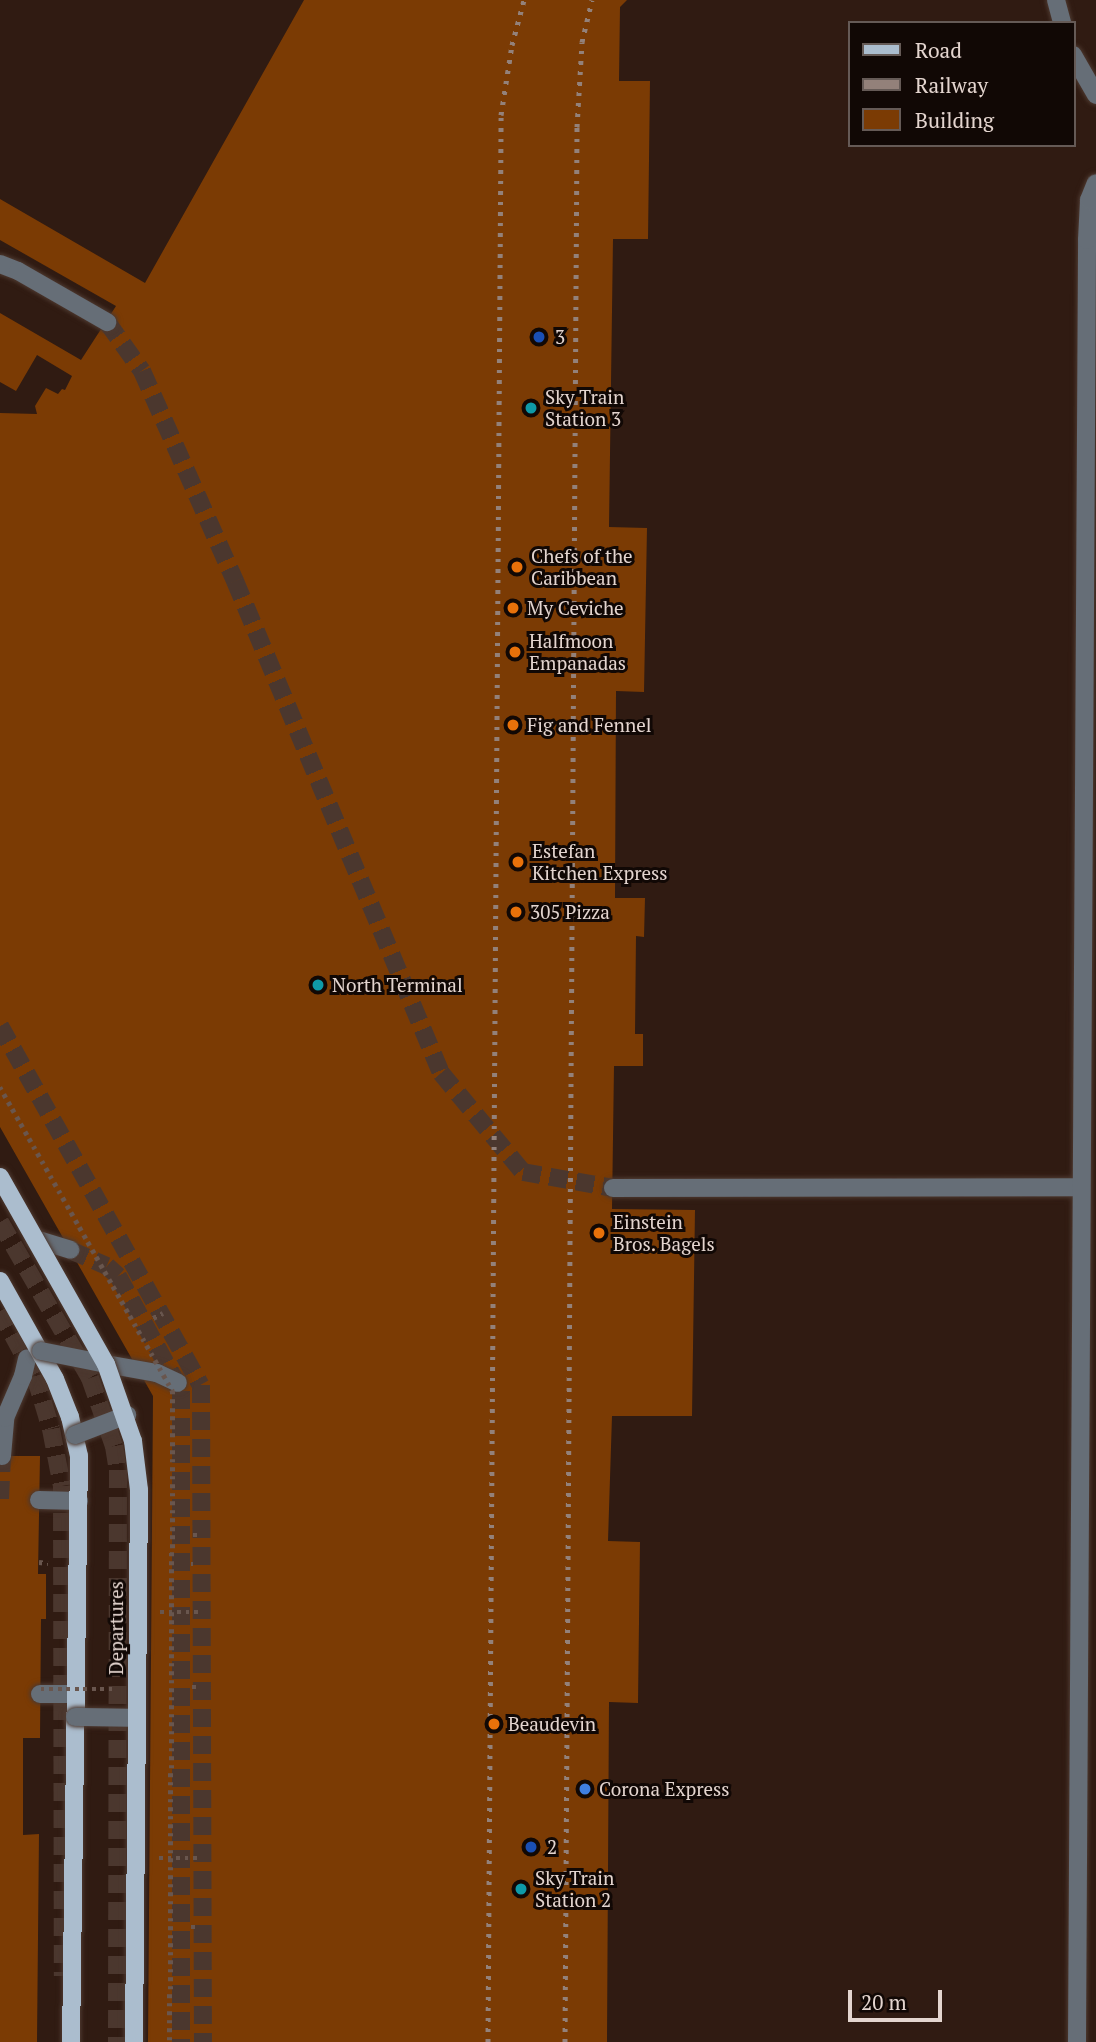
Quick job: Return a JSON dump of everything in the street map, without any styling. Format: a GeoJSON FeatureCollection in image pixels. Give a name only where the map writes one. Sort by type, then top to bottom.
{"type":"FeatureCollection","features":[{"type":"Feature","properties":{"kind":"main road","name":"Departures"},"geometry":{"type":"LineString","coordinates":[[0,1177],[106,1364],[127,1415],[139,1490],[134,2042]]}},
{"type":"Feature","properties":{"kind":"main road","name":"Departures"},"geometry":{"type":"LineString","coordinates":[[0,1281],[34,1355],[63,1398],[75,1435],[79,1501],[71,2042]]}},
{"type":"Feature","properties":{"kind":"street"},"geometry":{"type":"LineString","coordinates":[[1056,0],[1061,21]]}},
{"type":"Feature","properties":{"kind":"street"},"geometry":{"type":"LineString","coordinates":[[1075,58],[1096,95]]}},
{"type":"Feature","properties":{"kind":"street"},"geometry":{"type":"LineString","coordinates":[[1077,2042],[1087,212],[1096,183]]}},
{"type":"Feature","properties":{"kind":"street"},"geometry":{"type":"LineString","coordinates":[[0,264],[19,271],[107,322]]}},
{"type":"Feature","properties":{"kind":"street"},"geometry":{"type":"LineString","coordinates":[[613,1188],[1081,1188]]}},
{"type":"Feature","properties":{"kind":"street"},"geometry":{"type":"LineString","coordinates":[[35,1239],[70,1250]]}},
{"type":"Feature","properties":{"kind":"street"},"geometry":{"type":"LineString","coordinates":[[2,1456],[5,1418],[34,1355],[157,1373],[178,1383]]}},
{"type":"Feature","properties":{"kind":"street"},"geometry":{"type":"LineString","coordinates":[[75,1435],[127,1415]]}},
{"type":"Feature","properties":{"kind":"street"},"geometry":{"type":"LineString","coordinates":[[39,1500],[79,1501]]}},
{"type":"Feature","properties":{"kind":"street"},"geometry":{"type":"LineString","coordinates":[[41,1691],[76,1694]]}},
{"type":"Feature","properties":{"kind":"street"},"geometry":{"type":"LineString","coordinates":[[75,1717],[136,1718]]}},
{"type":"Feature","properties":{"kind":"path"},"geometry":{"type":"LineString","coordinates":[[153,1318],[163,1313]]}},
{"type":"Feature","properties":{"kind":"path"},"geometry":{"type":"LineString","coordinates":[[39,1562],[48,1563]]}},
{"type":"Feature","properties":{"kind":"path"},"geometry":{"type":"LineString","coordinates":[[159,1689],[172,1688]]}},
{"type":"Feature","properties":{"kind":"path"},"geometry":{"type":"LineString","coordinates":[[41,1691],[120,1689]]}},
{"type":"Feature","properties":{"kind":"building","name":"North Terminal"},"geometry":{"type":"Polygon","coordinates":[[[304,0],[627,0],[620,7],[619,81],[650,81],[648,239],[613,239],[609,527],[647,528],[644,692],[616,691],[615,898],[645,898],[644,937],[636,936],[635,1034],[643,1034],[643,1066],[614,1066],[612,1209],[695,1210],[692,1416],[612,1416],[608,1541],[640,1542],[638,1703],[609,1702],[607,2042],[148,2042],[153,1396],[0,1127],[0,413],[37,414],[35,406],[46,388],[58,394],[62,389],[65,390],[72,376],[37,355],[16,391],[0,382],[0,313],[81,360],[116,306],[0,240],[0,199],[145,283],[304,0]]]}},
{"type":"Feature","properties":{"kind":"building"},"geometry":{"type":"Polygon","coordinates":[[[0,1456],[40,1456],[38,1574],[46,1574],[46,1619],[41,1619],[40,1738],[23,1738],[23,1835],[39,1834],[37,2042],[0,2042],[0,1456]]]}},
{"type":"Feature","properties":{"kind":"tunnel"},"geometry":{"type":"LineString","coordinates":[[107,322],[142,371],[235,581],[441,1073],[523,1172],[613,1188]]}},
{"type":"Feature","properties":{"kind":"tunnel"},"geometry":{"type":"LineString","coordinates":[[0,1026],[201,1385],[203,2042]]}},
{"type":"Feature","properties":{"kind":"tunnel"},"geometry":{"type":"LineString","coordinates":[[0,1222],[90,1378],[114,1446],[118,1470],[117,2042]]}},
{"type":"Feature","properties":{"kind":"tunnel"},"geometry":{"type":"LineString","coordinates":[[70,1250],[107,1266],[118,1276],[181,1391],[181,2042]]}},
{"type":"Feature","properties":{"kind":"tunnel"},"geometry":{"type":"LineString","coordinates":[[0,1311],[35,1376],[51,1429],[62,1486],[63,1976]]}},
{"type":"Feature","properties":{"kind":"tunnel"},"geometry":{"type":"LineString","coordinates":[[0,1499],[2,1456]]}},
{"type":"Feature","properties":{"kind":"railway"},"geometry":{"type":"LineString","coordinates":[[488,2042],[501,115],[512,45],[524,0]]}},
{"type":"Feature","properties":{"kind":"railway"},"geometry":{"type":"LineString","coordinates":[[565,2042],[577,127],[582,42],[592,0]]}},
{"type":"Feature","properties":{"kind":"place","name":"3"},"geometry":{"type":"Point","coordinates":[539,337]}},
{"type":"Feature","properties":{"kind":"place","name":"Sky Train Station 3"},"geometry":{"type":"Point","coordinates":[531,408]}},
{"type":"Feature","properties":{"kind":"place","name":"Chefs of the Caribbean"},"geometry":{"type":"Point","coordinates":[517,567]}},
{"type":"Feature","properties":{"kind":"place","name":"My Ceviche"},"geometry":{"type":"Point","coordinates":[513,608]}},
{"type":"Feature","properties":{"kind":"place","name":"Halfmoon Empanadas"},"geometry":{"type":"Point","coordinates":[515,652]}},
{"type":"Feature","properties":{"kind":"place","name":"Fig and Fennel"},"geometry":{"type":"Point","coordinates":[513,725]}},
{"type":"Feature","properties":{"kind":"place","name":"Estefan Kitchen Express"},"geometry":{"type":"Point","coordinates":[518,862]}},
{"type":"Feature","properties":{"kind":"place","name":"305 Pizza"},"geometry":{"type":"Point","coordinates":[516,912]}},
{"type":"Feature","properties":{"kind":"place","name":"North Terminal"},"geometry":{"type":"Point","coordinates":[318,985]}},
{"type":"Feature","properties":{"kind":"place","name":"Einstein Bros. Bagels"},"geometry":{"type":"Point","coordinates":[599,1233]}},
{"type":"Feature","properties":{"kind":"place","name":"Beaudevin"},"geometry":{"type":"Point","coordinates":[494,1724]}},
{"type":"Feature","properties":{"kind":"place","name":"Corona Express"},"geometry":{"type":"Point","coordinates":[585,1789]}},
{"type":"Feature","properties":{"kind":"place","name":"2"},"geometry":{"type":"Point","coordinates":[531,1847]}},
{"type":"Feature","properties":{"kind":"place","name":"Sky Train Station 2"},"geometry":{"type":"Point","coordinates":[521,1889]}}]}
